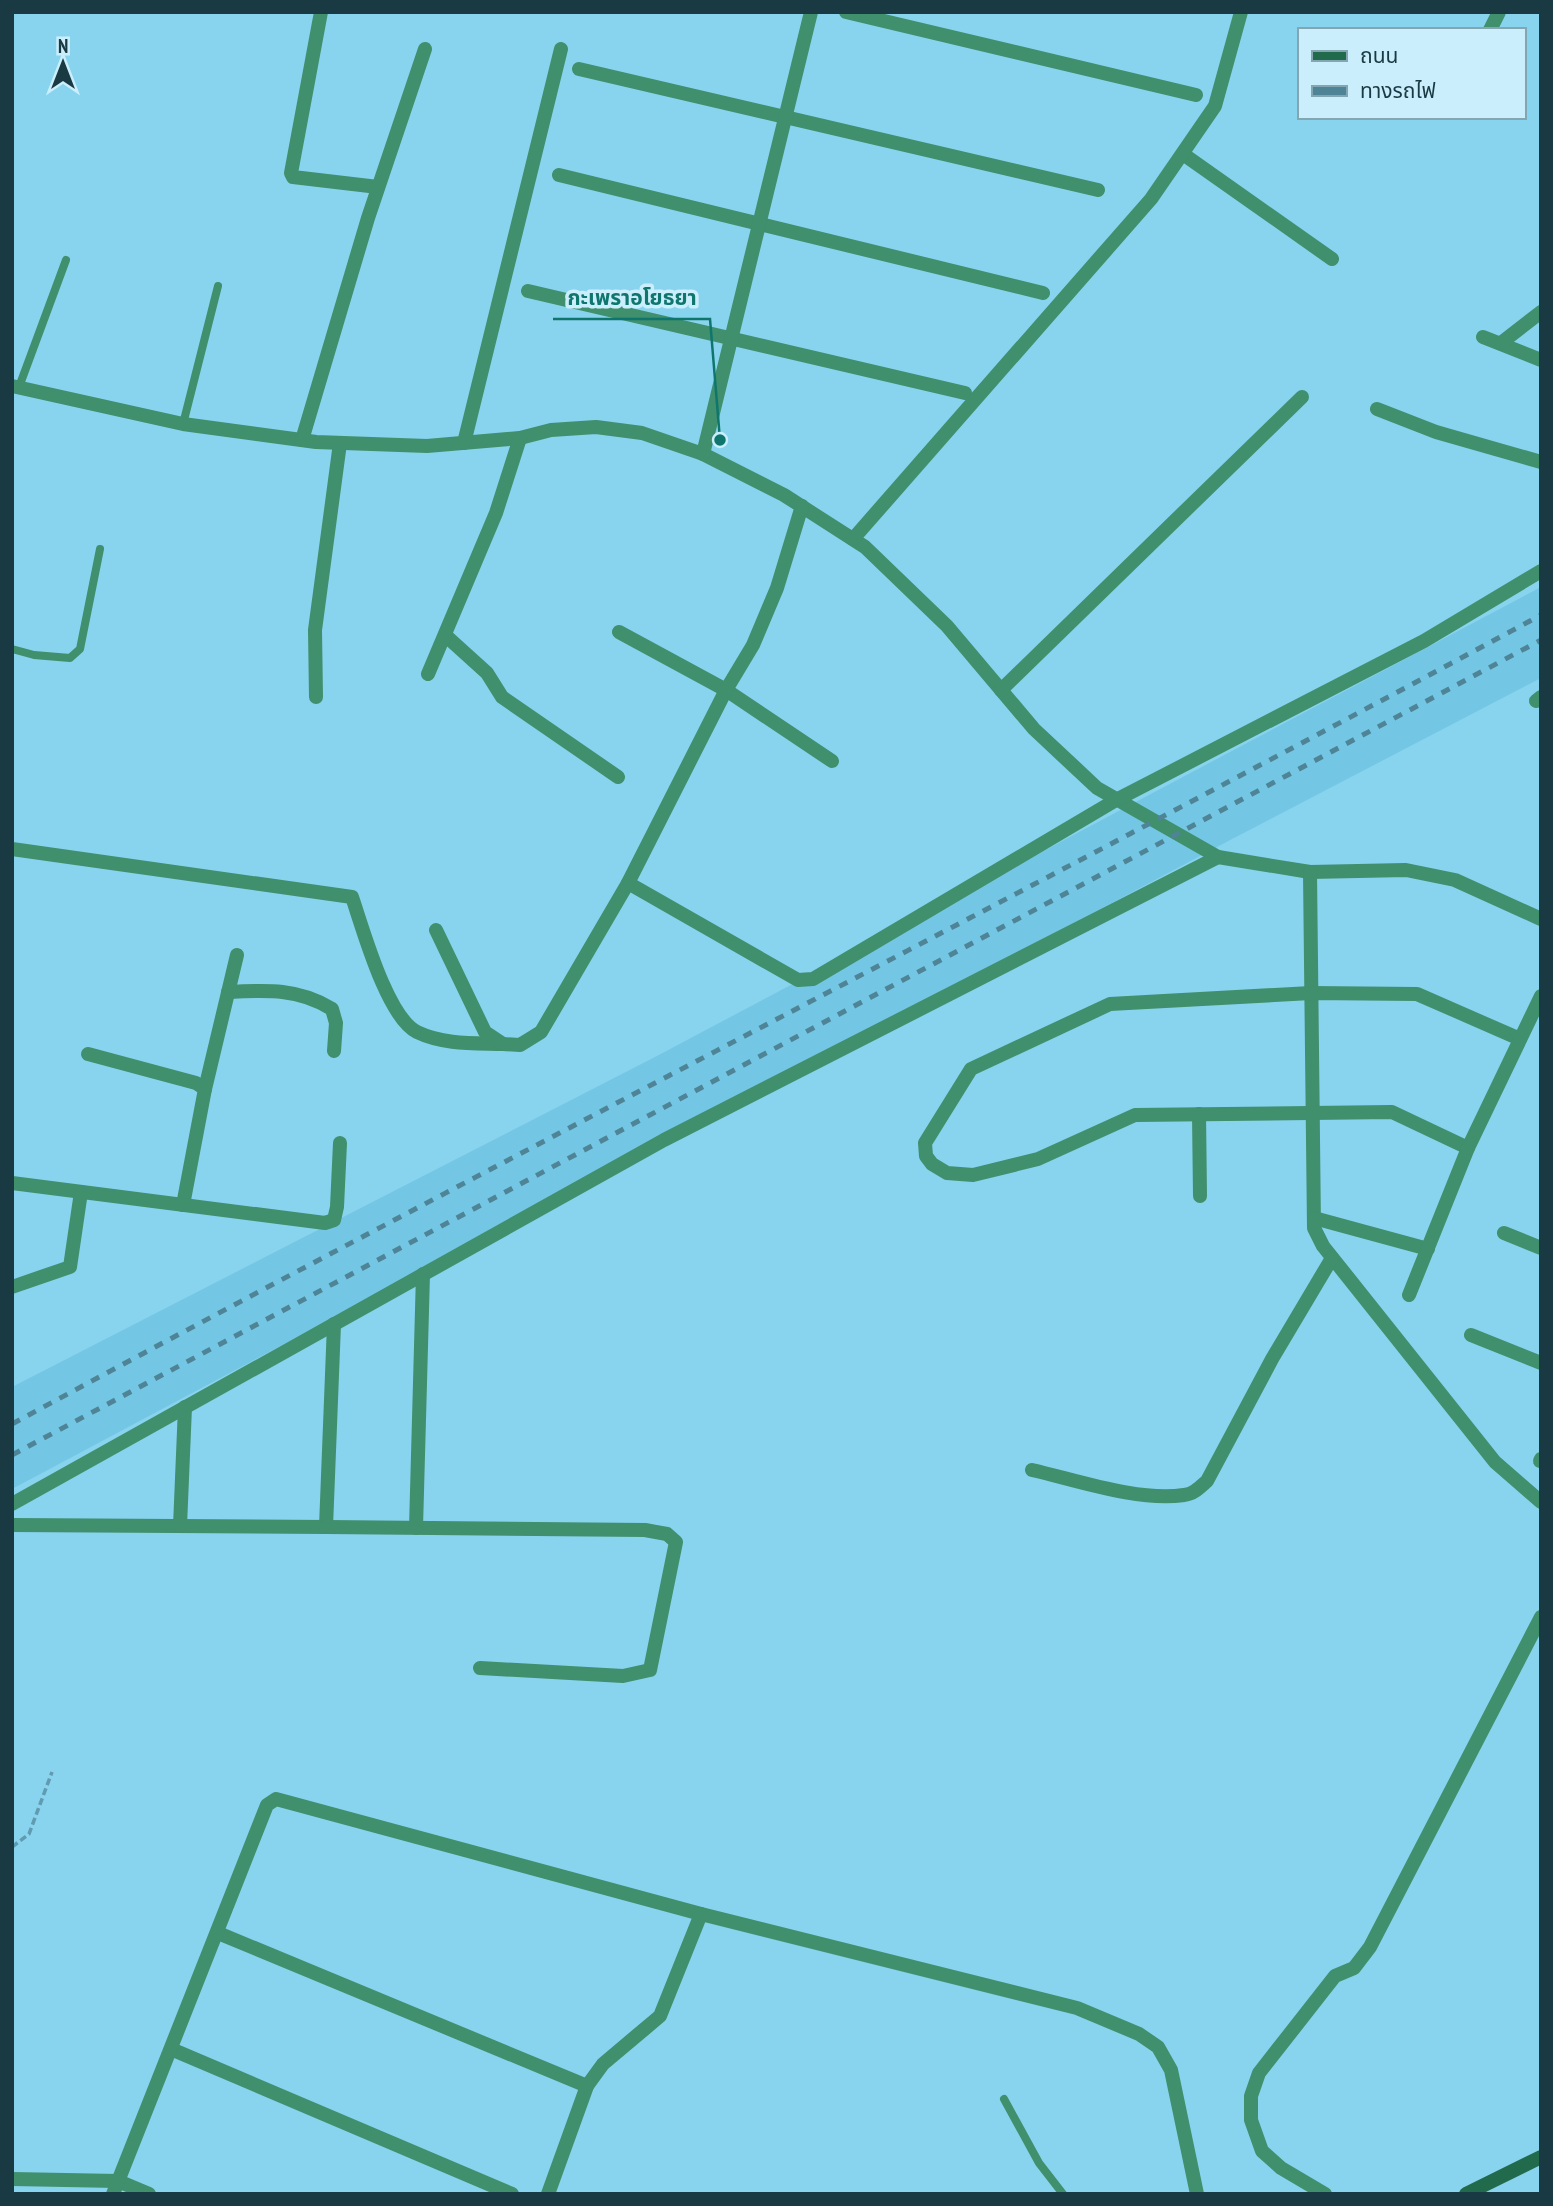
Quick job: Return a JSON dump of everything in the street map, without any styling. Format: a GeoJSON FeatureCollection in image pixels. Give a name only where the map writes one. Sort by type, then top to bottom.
{"type":"FeatureCollection","features":[{"type":"Feature","properties":{"kind":"main road"},"geometry":{"type":"LineString","coordinates":[[1466,2194],[1541,2157]]}},
{"type":"Feature","properties":{"kind":"street"},"geometry":{"type":"LineString","coordinates":[[321,12],[291,173],[293,177],[305,180],[378,187]]}},
{"type":"Feature","properties":{"kind":"street"},"geometry":{"type":"LineString","coordinates":[[703,454],[811,12]]}},
{"type":"Feature","properties":{"kind":"street"},"geometry":{"type":"LineString","coordinates":[[846,12],[1196,95]]}},
{"type":"Feature","properties":{"kind":"street"},"geometry":{"type":"LineString","coordinates":[[853,539],[1151,199],[1215,106],[1241,12]]}},
{"type":"Feature","properties":{"kind":"street"},"geometry":{"type":"LineString","coordinates":[[1491,28],[1499,12]]}},
{"type":"Feature","properties":{"kind":"street"},"geometry":{"type":"LineString","coordinates":[[302,440],[378,187],[425,49]]}},
{"type":"Feature","properties":{"kind":"street"},"geometry":{"type":"LineString","coordinates":[[464,443],[561,49]]}},
{"type":"Feature","properties":{"kind":"street"},"geometry":{"type":"LineString","coordinates":[[579,69],[1098,190]]}},
{"type":"Feature","properties":{"kind":"street"},"geometry":{"type":"LineString","coordinates":[[1183,154],[1332,259]]}},
{"type":"Feature","properties":{"kind":"street"},"geometry":{"type":"LineString","coordinates":[[559,175],[1042,293]]}},
{"type":"Feature","properties":{"kind":"street"},"geometry":{"type":"LineString","coordinates":[[528,291],[965,393]]}},
{"type":"Feature","properties":{"kind":"street"},"geometry":{"type":"LineString","coordinates":[[1501,342],[1541,312]]}},
{"type":"Feature","properties":{"kind":"street"},"geometry":{"type":"LineString","coordinates":[[1483,337],[1541,360]]}},
{"type":"Feature","properties":{"kind":"street"},"geometry":{"type":"LineString","coordinates":[[16,386],[183,424],[302,440],[427,446],[520,438],[551,430],[596,426],[642,433],[703,454],[802,506],[853,539],[947,626],[1034,729],[1097,788],[1217,857],[1310,872],[1406,870],[1455,880],[1541,919]]}},
{"type":"Feature","properties":{"kind":"street"},"geometry":{"type":"LineString","coordinates":[[1001,690],[1302,397]]}},
{"type":"Feature","properties":{"kind":"street"},"geometry":{"type":"LineString","coordinates":[[1377,409],[1436,432],[1541,462]]}},
{"type":"Feature","properties":{"kind":"street"},"geometry":{"type":"LineString","coordinates":[[428,674],[496,513],[520,438]]}},
{"type":"Feature","properties":{"kind":"street"},"geometry":{"type":"LineString","coordinates":[[316,697],[315,630],[340,443]]}},
{"type":"Feature","properties":{"kind":"street"},"geometry":{"type":"LineString","coordinates":[[12,849],[352,897],[386,993],[415,1032],[450,1042],[520,1045],[541,1032],[628,883],[726,690],[753,645],[772,600],[802,506]]}},
{"type":"Feature","properties":{"kind":"street"},"geometry":{"type":"LineString","coordinates":[[628,883],[804,981],[813,979],[1116,800],[1424,641],[1541,570]]}},
{"type":"Feature","properties":{"kind":"street"},"geometry":{"type":"LineString","coordinates":[[619,632],[726,690],[832,761]]}},
{"type":"Feature","properties":{"kind":"street"},"geometry":{"type":"LineString","coordinates":[[445,635],[488,673],[502,697],[618,778]]}},
{"type":"Feature","properties":{"kind":"street"},"geometry":{"type":"LineString","coordinates":[[12,1504],[664,1139],[1217,857]]}},
{"type":"Feature","properties":{"kind":"street"},"geometry":{"type":"LineString","coordinates":[[1310,872],[1314,1228],[1332,1258],[1495,1462],[1541,1502]]}},
{"type":"Feature","properties":{"kind":"street"},"geometry":{"type":"LineString","coordinates":[[436,930],[485,1032],[503,1044]]}},
{"type":"Feature","properties":{"kind":"street"},"geometry":{"type":"LineString","coordinates":[[183,1205],[205,1089],[237,955]]}},
{"type":"Feature","properties":{"kind":"street"},"geometry":{"type":"LineString","coordinates":[[228,992],[281,990],[315,999],[332,1009],[336,1023],[334,1051]]}},
{"type":"Feature","properties":{"kind":"street"},"geometry":{"type":"LineString","coordinates":[[1468,1148],[1392,1112],[1135,1115],[1038,1159],[973,1175],[947,1173],[926,1156],[925,1143],[971,1069],[1110,1004],[1311,993],[1417,994],[1520,1039]]}},
{"type":"Feature","properties":{"kind":"street"},"geometry":{"type":"LineString","coordinates":[[1409,1295],[1468,1148],[1541,996]]}},
{"type":"Feature","properties":{"kind":"street"},"geometry":{"type":"LineString","coordinates":[[88,1054],[196,1083],[205,1089]]}},
{"type":"Feature","properties":{"kind":"street"},"geometry":{"type":"LineString","coordinates":[[1199,1114],[1200,1195]]}},
{"type":"Feature","properties":{"kind":"street"},"geometry":{"type":"LineString","coordinates":[[12,1183],[325,1223],[334,1220],[337,1207],[340,1143]]}},
{"type":"Feature","properties":{"kind":"street"},"geometry":{"type":"LineString","coordinates":[[12,1287],[70,1267],[80,1192]]}},
{"type":"Feature","properties":{"kind":"street"},"geometry":{"type":"LineString","coordinates":[[1314,1218],[1428,1249]]}},
{"type":"Feature","properties":{"kind":"street"},"geometry":{"type":"LineString","coordinates":[[1504,1233],[1541,1248]]}},
{"type":"Feature","properties":{"kind":"street"},"geometry":{"type":"LineString","coordinates":[[1032,1470],[1144,1494],[1184,1495],[1195,1492],[1207,1480],[1272,1359],[1332,1258]]}},
{"type":"Feature","properties":{"kind":"street"},"geometry":{"type":"LineString","coordinates":[[416,1528],[423,1274]]}},
{"type":"Feature","properties":{"kind":"street"},"geometry":{"type":"LineString","coordinates":[[326,1527],[334,1324]]}},
{"type":"Feature","properties":{"kind":"street"},"geometry":{"type":"LineString","coordinates":[[1471,1335],[1541,1363]]}},
{"type":"Feature","properties":{"kind":"street"},"geometry":{"type":"LineString","coordinates":[[180,1526],[185,1407]]}},
{"type":"Feature","properties":{"kind":"street"},"geometry":{"type":"LineString","coordinates":[[12,1525],[645,1530],[667,1534],[676,1542],[650,1670],[622,1676],[480,1668]]}},
{"type":"Feature","properties":{"kind":"street"},"geometry":{"type":"LineString","coordinates":[[1325,2194],[1281,2168],[1262,2151],[1251,2120],[1251,2096],[1259,2073],[1335,1976],[1354,1968],[1370,1947],[1541,1617]]}},
{"type":"Feature","properties":{"kind":"street"},"geometry":{"type":"LineString","coordinates":[[115,2187],[267,1805],[276,1799],[701,1914],[1077,2008],[1139,2034],[1158,2047],[1171,2070],[1197,2194]]}},
{"type":"Feature","properties":{"kind":"street"},"geometry":{"type":"LineString","coordinates":[[548,2194],[587,2086],[603,2064],[660,2016],[701,1914]]}},
{"type":"Feature","properties":{"kind":"street"},"geometry":{"type":"LineString","coordinates":[[218,1933],[587,2086]]}},
{"type":"Feature","properties":{"kind":"street"},"geometry":{"type":"LineString","coordinates":[[171,2049],[512,2194]]}},
{"type":"Feature","properties":{"kind":"street"},"geometry":{"type":"LineString","coordinates":[[12,2179],[115,2187],[149,2194]]}},
{"type":"Feature","properties":{"kind":"lane"},"geometry":{"type":"LineString","coordinates":[[16,386],[66,260]]}},
{"type":"Feature","properties":{"kind":"lane"},"geometry":{"type":"LineString","coordinates":[[183,424],[218,286]]}},
{"type":"Feature","properties":{"kind":"lane"},"geometry":{"type":"LineString","coordinates":[[12,649],[34,655],[70,659],[80,649],[100,549]]}},
{"type":"Feature","properties":{"kind":"lane"},"geometry":{"type":"LineString","coordinates":[[1004,2099],[1038,2163],[1063,2194]]}},
{"type":"Feature","properties":{"kind":"path"},"geometry":{"type":"LineString","coordinates":[[12,1847],[29,1834],[52,1772]]}},
{"type":"Feature","properties":{"kind":"shaded area"},"geometry":{"type":"Polygon","coordinates":[[[1541,587],[1541,678],[1232,839],[12,1489],[12,1387],[655,1057],[1541,587]]]}},
{"type":"Feature","properties":{"kind":"railway"},"geometry":{"type":"LineString","coordinates":[[12,1424],[1541,615]]}},
{"type":"Feature","properties":{"kind":"railway"},"geometry":{"type":"LineString","coordinates":[[12,1455],[1541,640]]}},
{"type":"Feature","properties":{"kind":"place","name":"กะเพราอโยธยา"},"geometry":{"type":"Point","coordinates":[720,440]}}]}
